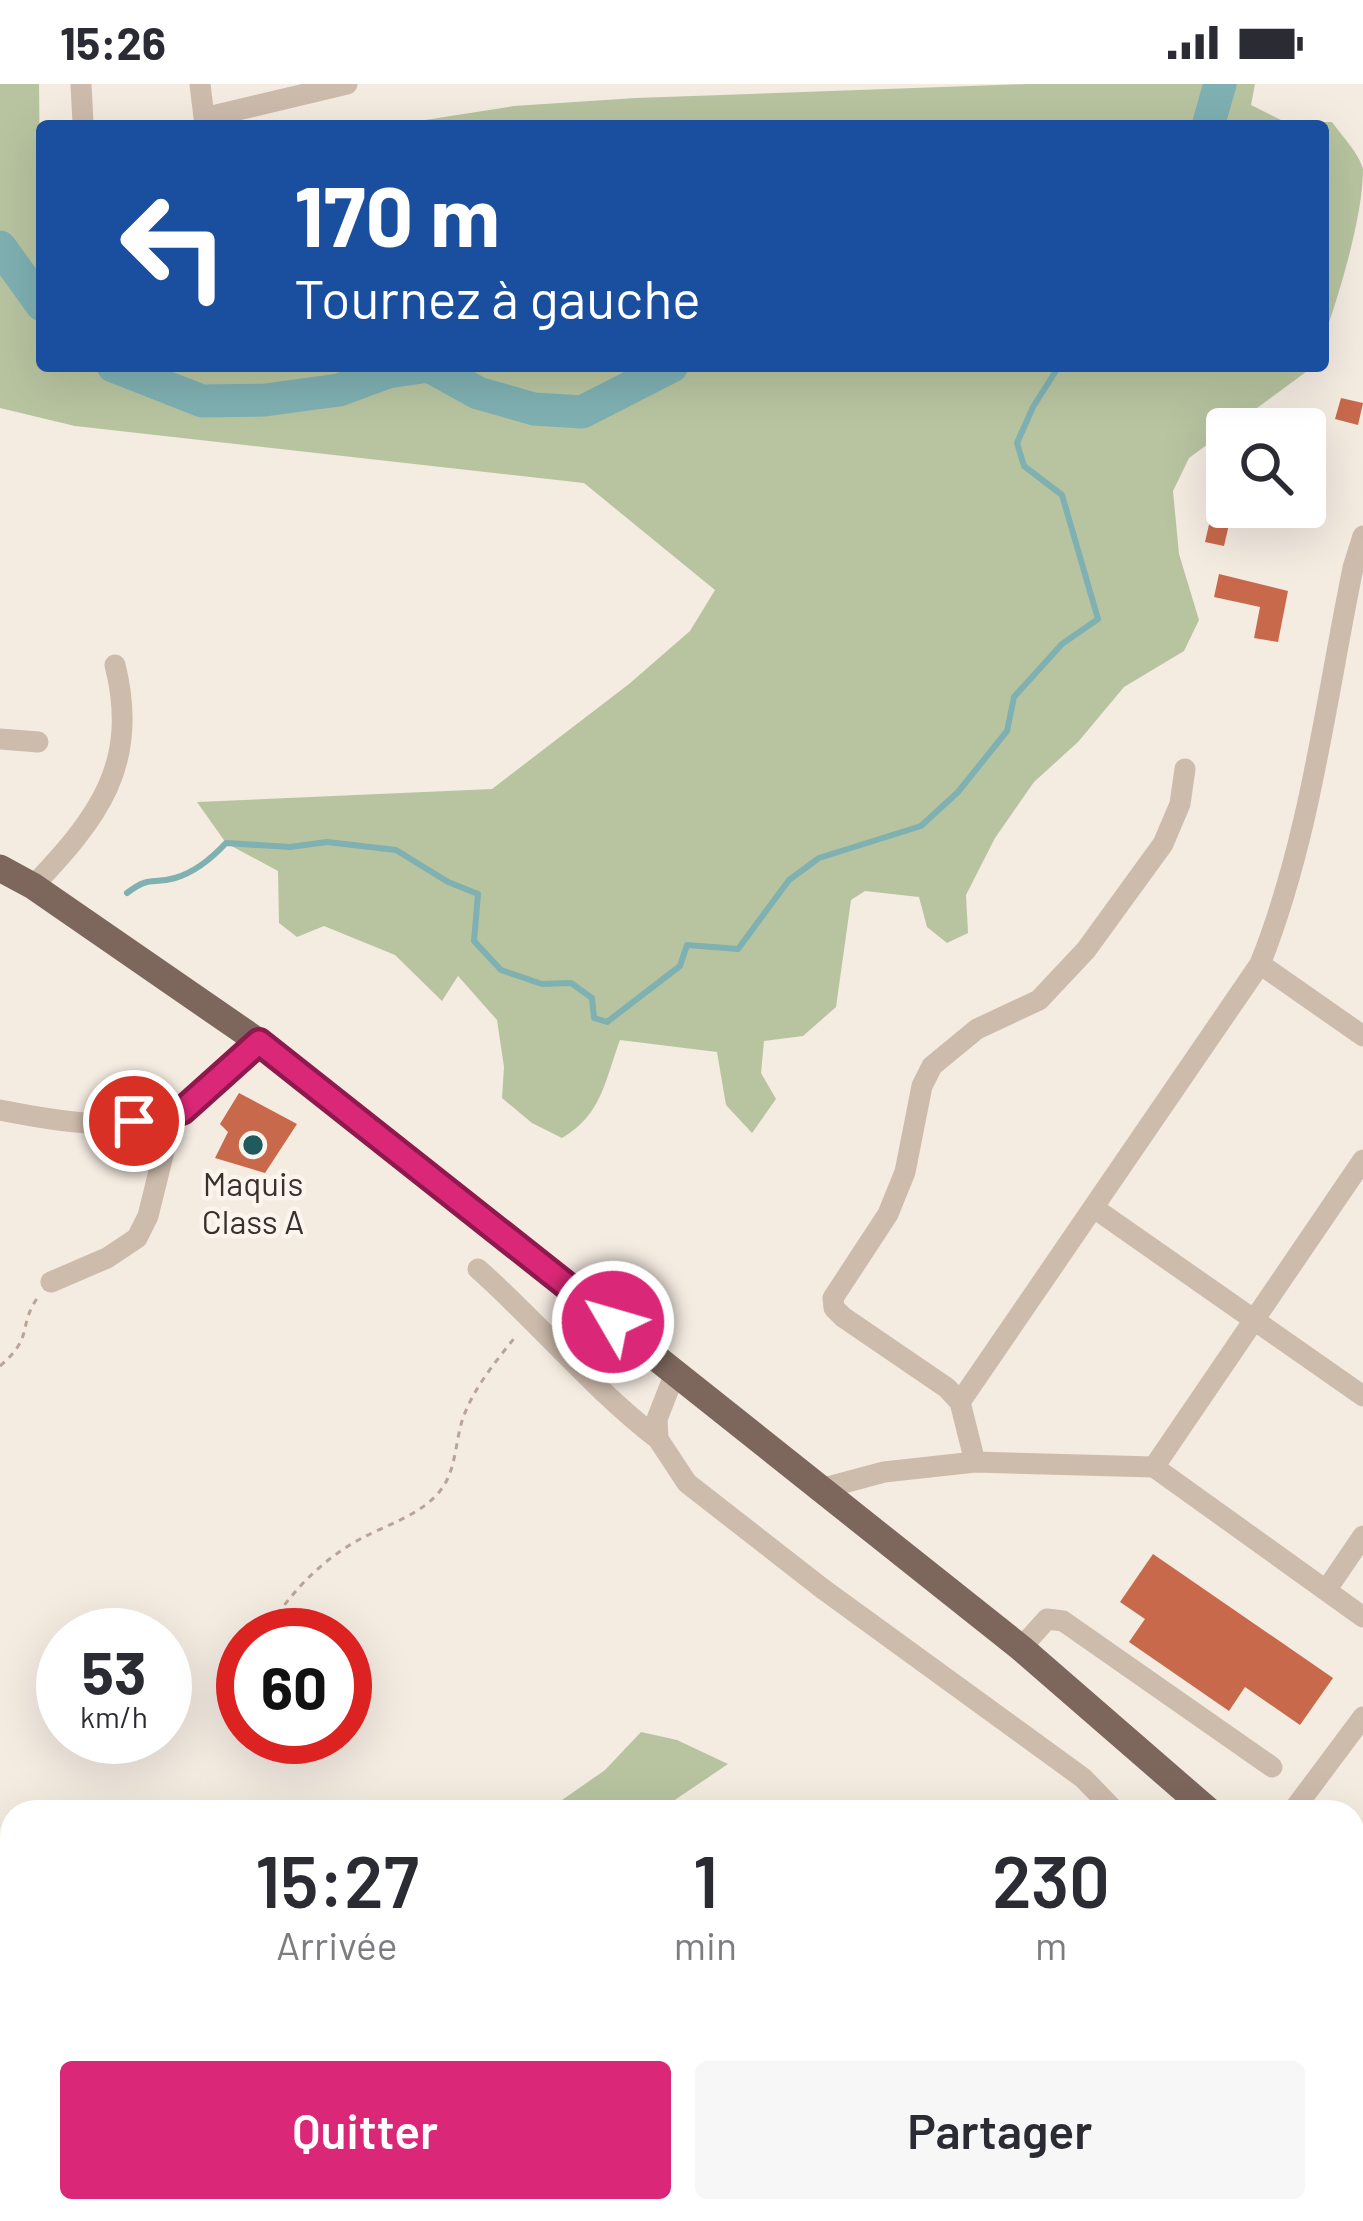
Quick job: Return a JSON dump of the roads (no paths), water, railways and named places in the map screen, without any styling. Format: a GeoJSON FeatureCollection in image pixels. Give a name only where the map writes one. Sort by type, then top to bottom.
{"type":"FeatureCollection","features":[{"type":"Feature","properties":{"kind":"main road"},"geometry":{"type":"LineString","coordinates":[[0,868],[259,1042],[1021,1648],[1196,1800]]}},
{"type":"Feature","properties":{"kind":"street"},"geometry":{"type":"LineString","coordinates":[[81,84],[83,120]]}},
{"type":"Feature","properties":{"kind":"street"},"geometry":{"type":"LineString","coordinates":[[200,84],[204,120]]}},
{"type":"Feature","properties":{"kind":"street"},"geometry":{"type":"LineString","coordinates":[[212,120],[347,84]]}},
{"type":"Feature","properties":{"kind":"street"},"geometry":{"type":"LineString","coordinates":[[959,1402],[1260,964],[1276,924],[1299,835],[1363,536]]}},
{"type":"Feature","properties":{"kind":"street"},"geometry":{"type":"LineString","coordinates":[[33,886],[82,834],[118,769],[123,695],[115,665]]}},
{"type":"Feature","properties":{"kind":"street"},"geometry":{"type":"LineString","coordinates":[[0,740],[38,742]]}},
{"type":"Feature","properties":{"kind":"street"},"geometry":{"type":"LineString","coordinates":[[975,1462],[959,1402],[947,1388],[843,1317],[834,1308],[833,1298],[888,1214],[905,1172],[922,1086],[932,1066],[977,1028],[1039,1000],[1086,950],[1163,844],[1180,804],[1185,769]]}},
{"type":"Feature","properties":{"kind":"street"},"geometry":{"type":"LineString","coordinates":[[1260,964],[1363,1036]]}},
{"type":"Feature","properties":{"kind":"street"},"geometry":{"type":"LineString","coordinates":[[51,1282],[107,1258],[137,1238],[148,1216],[167,1139],[182,1111],[259,1042]]}},
{"type":"Feature","properties":{"kind":"street"},"geometry":{"type":"LineString","coordinates":[[0,1111],[103,1123],[182,1111]]}},
{"type":"Feature","properties":{"kind":"street"},"geometry":{"type":"LineString","coordinates":[[1154,1468],[1363,1160]]}},
{"type":"Feature","properties":{"kind":"street"},"geometry":{"type":"LineString","coordinates":[[1094,1208],[1363,1396]]}},
{"type":"Feature","properties":{"kind":"street"},"geometry":{"type":"LineString","coordinates":[[478,1269],[587,1379],[658,1439],[687,1483],[715,1508],[1083,1778],[1104,1800]]}},
{"type":"Feature","properties":{"kind":"street"},"geometry":{"type":"LineString","coordinates":[[658,1439],[657,1419],[675,1372]]}},
{"type":"Feature","properties":{"kind":"street"},"geometry":{"type":"LineString","coordinates":[[817,1490],[884,1472],[975,1462],[1154,1468],[1363,1617]]}},
{"type":"Feature","properties":{"kind":"street"},"geometry":{"type":"LineString","coordinates":[[1327,1589],[1363,1536]]}},
{"type":"Feature","properties":{"kind":"street"},"geometry":{"type":"LineString","coordinates":[[1021,1648],[1047,1619],[1063,1621],[1272,1767]]}},
{"type":"Feature","properties":{"kind":"street"},"geometry":{"type":"LineString","coordinates":[[1301,1800],[1363,1718]]}},
{"type":"Feature","properties":{"kind":"waterway"},"geometry":{"type":"LineString","coordinates":[[1210,120],[1220,84]]}},
{"type":"Feature","properties":{"kind":"waterway"},"geometry":{"type":"LineString","coordinates":[[0,247],[36,297]]}},
{"type":"Feature","properties":{"kind":"waterway"},"geometry":{"type":"LineString","coordinates":[[128,372],[202,401],[265,400],[339,390],[388,372]]}},
{"type":"Feature","properties":{"kind":"waterway"},"geometry":{"type":"LineString","coordinates":[[440,372],[478,393],[534,409],[582,412],[660,372]]}},
{"type":"Feature","properties":{"kind":"waterway"},"geometry":{"type":"LineString","coordinates":[[127,893],[146,882],[190,872],[226,843],[290,847],[327,842],[396,850],[448,882],[478,894],[474,941],[501,970],[542,984],[571,983],[592,998],[594,1018],[607,1022],[680,966],[687,945],[738,949],[789,880],[819,858],[921,826],[958,792],[1007,731],[1014,697],[1062,644],[1098,619],[1062,495],[1024,466],[1017,443],[1055,372]]}},
{"type":"Feature","properties":{"kind":"place","name":"Maquis Class A"},"geometry":{"type":"Point","coordinates":[253,1145]}}]}
